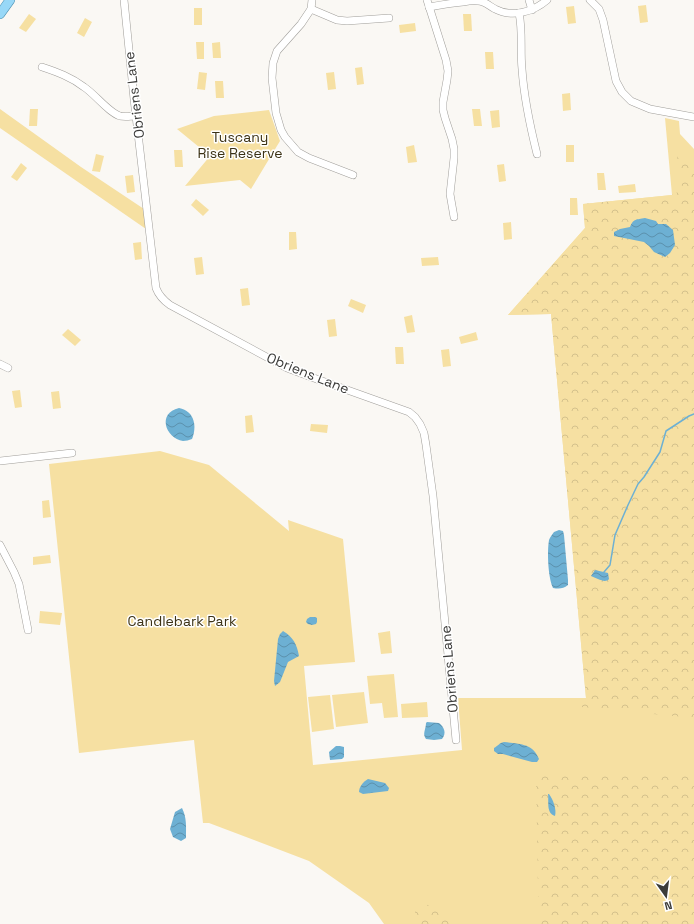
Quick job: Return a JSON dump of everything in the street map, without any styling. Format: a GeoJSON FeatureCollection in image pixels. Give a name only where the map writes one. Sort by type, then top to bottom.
{"type":"FeatureCollection","features":[{"type":"Feature","properties":{"kind":"main road"},"geometry":{"type":"LineString","coordinates":[[0,6],[4,0]]}},
{"type":"Feature","properties":{"kind":"main road"},"geometry":{"type":"LineString","coordinates":[[0,14],[10,0]]}},
{"type":"Feature","properties":{"kind":"street","name":"Obriens Lane"},"geometry":{"type":"LineString","coordinates":[[124,0],[156,288],[159,296],[163,301],[170,305],[287,368],[404,410],[412,414],[420,424],[424,433],[433,496],[456,740]]}},
{"type":"Feature","properties":{"kind":"street"},"geometry":{"type":"LineString","coordinates":[[312,0],[311,9],[301,24],[277,51],[273,63],[272,78],[276,113],[281,130],[298,152],[309,158],[353,175]]}},
{"type":"Feature","properties":{"kind":"street"},"geometry":{"type":"LineString","coordinates":[[454,217],[450,194],[454,164],[454,149],[443,110],[448,71],[428,3],[445,4],[476,0],[482,1],[496,9],[506,12],[519,13],[532,10],[547,0]]}},
{"type":"Feature","properties":{"kind":"street"},"geometry":{"type":"LineString","coordinates":[[529,0],[532,10]]}},
{"type":"Feature","properties":{"kind":"street"},"geometry":{"type":"LineString","coordinates":[[591,0],[599,10],[603,20],[616,81],[622,92],[631,101],[650,109],[694,117]]}},
{"type":"Feature","properties":{"kind":"street"},"geometry":{"type":"LineString","coordinates":[[311,9],[337,20],[347,21],[390,18]]}},
{"type":"Feature","properties":{"kind":"street"},"geometry":{"type":"LineString","coordinates":[[519,13],[521,24],[523,80],[529,119],[537,154]]}},
{"type":"Feature","properties":{"kind":"street"},"geometry":{"type":"LineString","coordinates":[[42,66],[63,74],[77,82],[95,95],[115,114],[125,117],[136,116]]}},
{"type":"Feature","properties":{"kind":"street"},"geometry":{"type":"LineString","coordinates":[[0,364],[8,368]]}},
{"type":"Feature","properties":{"kind":"street"},"geometry":{"type":"LineString","coordinates":[[0,461],[72,453]]}},
{"type":"Feature","properties":{"kind":"street"},"geometry":{"type":"LineString","coordinates":[[0,545],[19,584],[28,630]]}},
{"type":"Feature","properties":{"kind":"green space"},"geometry":{"type":"Polygon","coordinates":[[[646,5],[648,22],[640,23],[638,6],[646,5]]]}},
{"type":"Feature","properties":{"kind":"green space"},"geometry":{"type":"Polygon","coordinates":[[[574,6],[576,23],[568,24],[566,7],[574,6]]]}},
{"type":"Feature","properties":{"kind":"green space"},"geometry":{"type":"Polygon","coordinates":[[[194,8],[202,8],[202,25],[194,25],[194,8]]]}},
{"type":"Feature","properties":{"kind":"green space"},"geometry":{"type":"Polygon","coordinates":[[[29,14],[36,19],[26,32],[19,28],[29,14]]]}},
{"type":"Feature","properties":{"kind":"green space"},"geometry":{"type":"Polygon","coordinates":[[[463,14],[471,14],[472,31],[464,31],[463,14]]]}},
{"type":"Feature","properties":{"kind":"green space"},"geometry":{"type":"Polygon","coordinates":[[[85,18],[92,22],[84,37],[77,33],[85,18]]]}},
{"type":"Feature","properties":{"kind":"green space"},"geometry":{"type":"Polygon","coordinates":[[[415,23],[416,31],[400,33],[399,25],[415,23]]]}},
{"type":"Feature","properties":{"kind":"green space"},"geometry":{"type":"Polygon","coordinates":[[[196,42],[204,42],[204,59],[197,59],[196,42]]]}},
{"type":"Feature","properties":{"kind":"green space"},"geometry":{"type":"Polygon","coordinates":[[[220,42],[221,58],[213,58],[212,43],[220,42]]]}},
{"type":"Feature","properties":{"kind":"green space"},"geometry":{"type":"Polygon","coordinates":[[[485,52],[493,52],[494,69],[486,69],[485,52]]]}},
{"type":"Feature","properties":{"kind":"green space"},"geometry":{"type":"Polygon","coordinates":[[[362,67],[364,84],[357,85],[355,68],[362,67]]]}},
{"type":"Feature","properties":{"kind":"green space"},"geometry":{"type":"Polygon","coordinates":[[[199,72],[207,73],[205,90],[197,89],[199,72]]]}},
{"type":"Feature","properties":{"kind":"green space"},"geometry":{"type":"Polygon","coordinates":[[[334,72],[336,89],[328,90],[326,73],[334,72]]]}},
{"type":"Feature","properties":{"kind":"green space"},"geometry":{"type":"Polygon","coordinates":[[[215,81],[223,81],[224,98],[216,98],[215,81]]]}},
{"type":"Feature","properties":{"kind":"green space"},"geometry":{"type":"Polygon","coordinates":[[[570,93],[571,110],[563,111],[562,94],[570,93]]]}},
{"type":"Feature","properties":{"kind":"green space"},"geometry":{"type":"Polygon","coordinates":[[[0,109],[81,167],[144,209],[146,229],[0,128],[0,109]]]}},
{"type":"Feature","properties":{"kind":"green space"},"geometry":{"type":"Polygon","coordinates":[[[30,109],[38,109],[37,126],[29,126],[30,109]]]}},
{"type":"Feature","properties":{"kind":"green space"},"geometry":{"type":"Polygon","coordinates":[[[472,109],[480,109],[482,126],[474,126],[472,109]]]}},
{"type":"Feature","properties":{"kind":"green space","name":"Tuscany Rise Reserve"},"geometry":{"type":"Polygon","coordinates":[[[269,110],[280,141],[251,189],[240,180],[185,186],[210,156],[177,129],[214,116],[269,110]]]}},
{"type":"Feature","properties":{"kind":"green space"},"geometry":{"type":"Polygon","coordinates":[[[499,110],[500,127],[492,128],[490,111],[499,110]]]}},
{"type":"Feature","properties":{"kind":"green space","name":"Candlebark Park"},"geometry":{"type":"Polygon","coordinates":[[[665,118],[679,121],[680,134],[694,149],[694,924],[384,924],[369,903],[309,861],[209,823],[203,823],[194,740],[79,753],[49,464],[160,451],[209,465],[289,531],[288,520],[343,539],[355,662],[304,666],[313,765],[462,750],[458,698],[586,698],[551,314],[508,315],[585,228],[583,204],[672,195],[665,118]]]}},
{"type":"Feature","properties":{"kind":"green space"},"geometry":{"type":"Polygon","coordinates":[[[414,145],[417,162],[408,163],[406,147],[414,145]]]}},
{"type":"Feature","properties":{"kind":"green space"},"geometry":{"type":"Polygon","coordinates":[[[566,145],[574,145],[574,162],[566,162],[566,145]]]}},
{"type":"Feature","properties":{"kind":"green space"},"geometry":{"type":"Polygon","coordinates":[[[174,150],[182,150],[183,167],[175,167],[174,150]]]}},
{"type":"Feature","properties":{"kind":"green space"},"geometry":{"type":"Polygon","coordinates":[[[96,154],[104,156],[100,172],[92,171],[96,154]]]}},
{"type":"Feature","properties":{"kind":"green space"},"geometry":{"type":"Polygon","coordinates":[[[678,155],[681,156],[694,169],[694,718],[581,707],[581,698],[586,698],[551,314],[508,315],[585,228],[583,204],[672,195],[680,191],[682,187],[677,159],[678,155]]]}},
{"type":"Feature","properties":{"kind":"green space"},"geometry":{"type":"Polygon","coordinates":[[[21,163],[27,168],[17,181],[11,177],[21,163]]]}},
{"type":"Feature","properties":{"kind":"green space"},"geometry":{"type":"Polygon","coordinates":[[[504,164],[506,181],[499,182],[497,165],[504,164]]]}},
{"type":"Feature","properties":{"kind":"green space"},"geometry":{"type":"Polygon","coordinates":[[[597,173],[604,173],[606,190],[598,190],[597,173]]]}},
{"type":"Feature","properties":{"kind":"green space"},"geometry":{"type":"Polygon","coordinates":[[[133,175],[135,192],[127,193],[125,176],[133,175]]]}},
{"type":"Feature","properties":{"kind":"green space"},"geometry":{"type":"Polygon","coordinates":[[[635,184],[636,192],[619,193],[618,186],[635,184]]]}},
{"type":"Feature","properties":{"kind":"green space"},"geometry":{"type":"Polygon","coordinates":[[[570,198],[577,198],[578,215],[570,215],[570,198]]]}},
{"type":"Feature","properties":{"kind":"green space"},"geometry":{"type":"Polygon","coordinates":[[[196,199],[209,210],[203,216],[191,205],[196,199]]]}},
{"type":"Feature","properties":{"kind":"green space"},"geometry":{"type":"Polygon","coordinates":[[[511,222],[512,239],[504,240],[503,223],[511,222]]]}},
{"type":"Feature","properties":{"kind":"green space"},"geometry":{"type":"Polygon","coordinates":[[[289,232],[296,232],[297,249],[289,250],[289,232]]]}},
{"type":"Feature","properties":{"kind":"green space"},"geometry":{"type":"Polygon","coordinates":[[[141,242],[142,259],[135,260],[133,243],[141,242]]]}},
{"type":"Feature","properties":{"kind":"green space"},"geometry":{"type":"Polygon","coordinates":[[[202,257],[204,274],[196,275],[194,258],[202,257]]]}},
{"type":"Feature","properties":{"kind":"green space"},"geometry":{"type":"Polygon","coordinates":[[[438,257],[439,265],[422,266],[421,258],[438,257]]]}},
{"type":"Feature","properties":{"kind":"green space"},"geometry":{"type":"Polygon","coordinates":[[[248,288],[250,305],[242,306],[240,289],[248,288]]]}},
{"type":"Feature","properties":{"kind":"green space"},"geometry":{"type":"Polygon","coordinates":[[[351,299],[366,305],[363,313],[348,306],[351,299]]]}},
{"type":"Feature","properties":{"kind":"green space"},"geometry":{"type":"Polygon","coordinates":[[[412,315],[415,332],[407,333],[404,317],[412,315]]]}},
{"type":"Feature","properties":{"kind":"green space"},"geometry":{"type":"Polygon","coordinates":[[[335,319],[337,336],[329,337],[327,320],[335,319]]]}},
{"type":"Feature","properties":{"kind":"green space"},"geometry":{"type":"Polygon","coordinates":[[[68,329],[81,340],[75,346],[62,335],[68,329]]]}},
{"type":"Feature","properties":{"kind":"green space"},"geometry":{"type":"Polygon","coordinates":[[[476,332],[478,340],[461,344],[459,337],[476,332]]]}},
{"type":"Feature","properties":{"kind":"green space"},"geometry":{"type":"Polygon","coordinates":[[[395,347],[403,347],[404,364],[396,364],[395,347]]]}},
{"type":"Feature","properties":{"kind":"green space"},"geometry":{"type":"Polygon","coordinates":[[[449,349],[451,366],[443,367],[441,350],[449,349]]]}},
{"type":"Feature","properties":{"kind":"green space"},"geometry":{"type":"Polygon","coordinates":[[[20,390],[22,407],[15,408],[12,391],[20,390]]]}},
{"type":"Feature","properties":{"kind":"green space"},"geometry":{"type":"Polygon","coordinates":[[[59,391],[61,408],[53,409],[51,392],[59,391]]]}},
{"type":"Feature","properties":{"kind":"green space"},"geometry":{"type":"Polygon","coordinates":[[[252,415],[254,432],[246,433],[245,416],[252,415]]]}},
{"type":"Feature","properties":{"kind":"green space"},"geometry":{"type":"Polygon","coordinates":[[[311,424],[328,425],[327,433],[310,431],[311,424]]]}},
{"type":"Feature","properties":{"kind":"green space"},"geometry":{"type":"Polygon","coordinates":[[[49,500],[51,517],[43,518],[42,501],[49,500]]]}},
{"type":"Feature","properties":{"kind":"green space"},"geometry":{"type":"Polygon","coordinates":[[[50,555],[51,563],[33,565],[33,557],[50,555]]]}},
{"type":"Feature","properties":{"kind":"green space"},"geometry":{"type":"Polygon","coordinates":[[[40,611],[62,613],[60,625],[39,623],[40,611]]]}},
{"type":"Feature","properties":{"kind":"green space"},"geometry":{"type":"Polygon","coordinates":[[[390,631],[392,653],[381,654],[378,633],[390,631]]]}},
{"type":"Feature","properties":{"kind":"green space"},"geometry":{"type":"Polygon","coordinates":[[[394,674],[398,717],[384,718],[382,703],[370,704],[367,676],[394,674]]]}},
{"type":"Feature","properties":{"kind":"green space"},"geometry":{"type":"Polygon","coordinates":[[[364,692],[368,723],[336,727],[332,695],[364,692]]]}},
{"type":"Feature","properties":{"kind":"green space"},"geometry":{"type":"Polygon","coordinates":[[[330,695],[334,729],[312,732],[308,697],[330,695]]]}},
{"type":"Feature","properties":{"kind":"green space"},"geometry":{"type":"Polygon","coordinates":[[[427,702],[428,717],[402,718],[401,704],[427,702]]]}},
{"type":"Feature","properties":{"kind":"green space"},"geometry":{"type":"Polygon","coordinates":[[[536,774],[694,774],[694,924],[541,924],[538,896],[536,774]]]}},
{"type":"Feature","properties":{"kind":"green space"},"geometry":{"type":"Polygon","coordinates":[[[430,904],[446,913],[457,924],[415,924],[415,910],[430,904]]]}},
{"type":"Feature","properties":{"kind":"water"},"geometry":{"type":"Polygon","coordinates":[[[645,218],[656,221],[658,224],[666,224],[673,230],[675,245],[670,253],[665,257],[654,252],[644,242],[614,236],[614,232],[630,227],[636,220],[645,218]]]}},
{"type":"Feature","properties":{"kind":"water"},"geometry":{"type":"Polygon","coordinates":[[[179,408],[188,412],[193,420],[194,434],[192,439],[186,441],[177,439],[172,435],[168,431],[166,425],[168,415],[172,411],[179,408]]]}},
{"type":"Feature","properties":{"kind":"water"},"geometry":{"type":"Polygon","coordinates":[[[559,530],[563,531],[564,535],[568,585],[559,589],[553,588],[551,583],[548,545],[549,539],[554,532],[559,530]]]}},
{"type":"Feature","properties":{"kind":"water"},"geometry":{"type":"Polygon","coordinates":[[[595,570],[608,573],[609,579],[603,581],[591,576],[595,570]]]}},
{"type":"Feature","properties":{"kind":"water"},"geometry":{"type":"Polygon","coordinates":[[[310,617],[317,618],[316,624],[312,625],[306,622],[310,617]]]}},
{"type":"Feature","properties":{"kind":"water"},"geometry":{"type":"Polygon","coordinates":[[[283,631],[294,641],[299,656],[288,662],[280,682],[275,686],[274,681],[278,639],[283,631]]]}},
{"type":"Feature","properties":{"kind":"water"},"geometry":{"type":"Polygon","coordinates":[[[427,722],[439,723],[441,725],[445,732],[442,739],[426,739],[424,733],[427,722]]]}},
{"type":"Feature","properties":{"kind":"water"},"geometry":{"type":"Polygon","coordinates":[[[504,742],[525,745],[533,750],[539,759],[537,762],[532,762],[498,754],[494,751],[494,748],[504,742]]]}},
{"type":"Feature","properties":{"kind":"water"},"geometry":{"type":"Polygon","coordinates":[[[336,746],[344,747],[344,757],[342,759],[330,760],[329,752],[336,746]]]}},
{"type":"Feature","properties":{"kind":"water"},"geometry":{"type":"Polygon","coordinates":[[[368,779],[385,783],[389,788],[388,791],[363,794],[359,792],[364,782],[368,779]]]}},
{"type":"Feature","properties":{"kind":"water"},"geometry":{"type":"Polygon","coordinates":[[[548,794],[554,805],[555,816],[552,815],[548,807],[548,794]]]}},
{"type":"Feature","properties":{"kind":"water"},"geometry":{"type":"Polygon","coordinates":[[[182,808],[186,826],[186,838],[181,841],[173,837],[170,829],[175,812],[182,808]]]}},
{"type":"Feature","properties":{"kind":"waterway"},"geometry":{"type":"LineString","coordinates":[[604,572],[610,565],[615,535],[628,505],[638,484],[660,452],[666,431],[694,414]]}}]}
